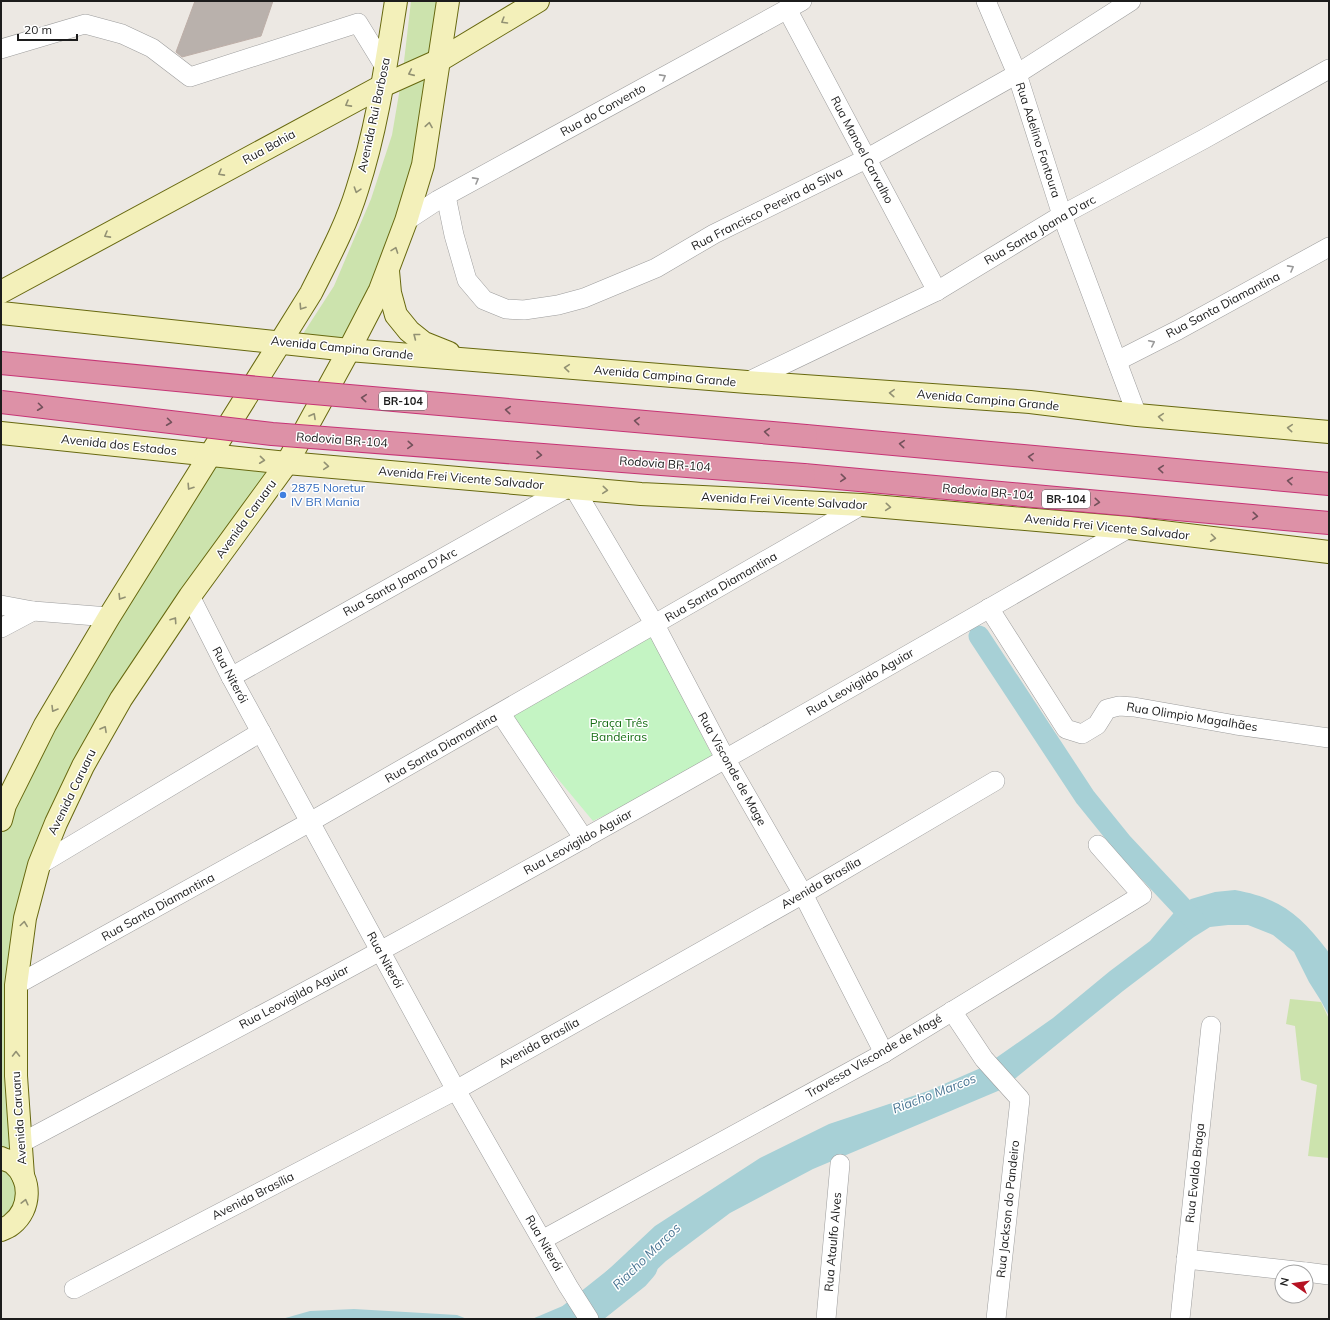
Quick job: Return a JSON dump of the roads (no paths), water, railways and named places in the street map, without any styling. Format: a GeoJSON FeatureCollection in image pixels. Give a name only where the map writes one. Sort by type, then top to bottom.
{"type":"FeatureCollection","features":[{"type":"Feature","properties":{"kind":"highway","name":"BR-104"},"geometry":{"type":"LineString","coordinates":[[1,364],[1329,484]]}},
{"type":"Feature","properties":{"kind":"highway","name":"Rodovia BR-104"},"geometry":{"type":"LineString","coordinates":[[1,402],[272,434],[804,475],[1329,523]]}},
{"type":"Feature","properties":{"kind":"main road","name":"Avenida Rui Barbosa"},"geometry":{"type":"LineString","coordinates":[[211,454],[279,342],[311,293],[340,237],[357,190],[373,133],[396,1]]}},
{"type":"Feature","properties":{"kind":"main road"},"geometry":{"type":"LineString","coordinates":[[287,463],[380,290],[406,221],[423,166],[448,1]]}},
{"type":"Feature","properties":{"kind":"main road","name":"Rua Bahia"},"geometry":{"type":"LineString","coordinates":[[1,292],[384,76],[440,60],[538,1]]}},
{"type":"Feature","properties":{"kind":"main road"},"geometry":{"type":"LineString","coordinates":[[388,271],[390,293],[396,315],[409,331],[424,343],[463,359]]}},
{"type":"Feature","properties":{"kind":"main road","name":"Avenida Campina Grande"},"geometry":{"type":"LineString","coordinates":[[1,313],[349,350],[746,382],[1030,402],[1137,415],[1329,432]]}},
{"type":"Feature","properties":{"kind":"main road","name":"Avenida dos Estados"},"geometry":{"type":"LineString","coordinates":[[1,433],[238,457]]}},
{"type":"Feature","properties":{"kind":"main road"},"geometry":{"type":"LineString","coordinates":[[2,811],[44,725],[109,617],[211,454]]}},
{"type":"Feature","properties":{"kind":"main road","name":"Avenida Frei Vicente Salvador"},"geometry":{"type":"LineString","coordinates":[[238,457],[287,463],[641,494],[862,505],[1129,528],[1329,552]]}},
{"type":"Feature","properties":{"kind":"main road","name":"Avenida Caruaru"},"geometry":{"type":"LineString","coordinates":[[1,1230],[12,1225],[21,1215],[26,1203],[27,1189],[24,1176],[16,1076],[16,985],[25,918],[39,865],[56,823],[80,773],[121,699],[190,596],[287,463]]}},
{"type":"Feature","properties":{"kind":"main road","name":"Avenida Caruaru"},"geometry":{"type":"LineString","coordinates":[[1,1158],[12,1163],[24,1176]]}},
{"type":"Feature","properties":{"kind":"street","name":"Rua Adelino Fontoura"},"geometry":{"type":"LineString","coordinates":[[986,1],[1017,74],[1062,215],[1137,415]]}},
{"type":"Feature","properties":{"kind":"street","name":"Rua Francisco Pereira da Silva"},"geometry":{"type":"LineString","coordinates":[[446,196],[454,235],[467,280],[484,300],[506,309],[524,310],[558,305],[584,298],[656,268],[714,234],[866,159],[1017,74],[1131,1]]}},
{"type":"Feature","properties":{"kind":"street","name":"Rua Manoel Carvalho"},"geometry":{"type":"LineString","coordinates":[[794,5],[866,159],[937,291]]}},
{"type":"Feature","properties":{"kind":"street","name":"Rua do Convento"},"geometry":{"type":"LineString","coordinates":[[406,221],[446,196],[794,5]]}},
{"type":"Feature","properties":{"kind":"street"},"geometry":{"type":"LineString","coordinates":[[1,49],[85,24],[122,34],[152,48],[190,77],[358,23],[384,76]]}},
{"type":"Feature","properties":{"kind":"street","name":"Rua Santa Joana D'arc"},"geometry":{"type":"LineString","coordinates":[[746,382],[937,291],[1062,215],[1204,139],[1329,68]]}},
{"type":"Feature","properties":{"kind":"street","name":"Rua Santa Diamantina"},"geometry":{"type":"LineString","coordinates":[[1117,361],[1178,330],[1329,248]]}},
{"type":"Feature","properties":{"kind":"street","name":"Rua Visconde de Mage"},"geometry":{"type":"LineString","coordinates":[[572,487],[656,625],[726,760],[803,894],[884,1053]]}},
{"type":"Feature","properties":{"kind":"street","name":"Rua Santa Joana D'Arc"},"geometry":{"type":"LineString","coordinates":[[231,677],[572,487]]}},
{"type":"Feature","properties":{"kind":"street","name":"Rua Santa Diamantina"},"geometry":{"type":"LineString","coordinates":[[16,985],[501,714],[862,505]]}},
{"type":"Feature","properties":{"kind":"street","name":"Rua Leovigildo Aguiar"},"geometry":{"type":"LineString","coordinates":[[21,1143],[380,951],[584,839],[726,760],[1129,528]]}},
{"type":"Feature","properties":{"kind":"street","name":"Rua Niterói"},"geometry":{"type":"LineString","coordinates":[[190,596],[231,677],[456,1090],[568,1286],[589,1319]]}},
{"type":"Feature","properties":{"kind":"street"},"geometry":{"type":"LineString","coordinates":[[1,605],[33,611],[109,617]]}},
{"type":"Feature","properties":{"kind":"street","name":"Rua Olimpio Magalhães"},"geometry":{"type":"LineString","coordinates":[[989,608],[1066,729],[1082,734],[1097,725],[1107,709],[1119,706],[1134,707],[1236,725],[1329,738]]}},
{"type":"Feature","properties":{"kind":"street"},"geometry":{"type":"LineString","coordinates":[[1,628],[33,611]]}},
{"type":"Feature","properties":{"kind":"street"},"geometry":{"type":"LineString","coordinates":[[501,714],[584,839]]}},
{"type":"Feature","properties":{"kind":"street"},"geometry":{"type":"LineString","coordinates":[[39,865],[261,732]]}},
{"type":"Feature","properties":{"kind":"street","name":"Avenida Brasília"},"geometry":{"type":"LineString","coordinates":[[74,1289],[456,1090],[803,894],[995,780]]}},
{"type":"Feature","properties":{"kind":"street","name":"Travessa Visconde de Magé"},"geometry":{"type":"LineString","coordinates":[[542,1240],[884,1053],[1142,895],[1098,845]]}},
{"type":"Feature","properties":{"kind":"street","name":"Rua Jackson do Pandeiro"},"geometry":{"type":"LineString","coordinates":[[952,1011],[984,1059],[1020,1099],[996,1319]]}},
{"type":"Feature","properties":{"kind":"street","name":"Rua Evaldo Braga"},"geometry":{"type":"LineString","coordinates":[[1180,1319],[1211,1026]]}},
{"type":"Feature","properties":{"kind":"street","name":"Rua Ataulfo Alves"},"geometry":{"type":"LineString","coordinates":[[826,1319],[840,1164]]}},
{"type":"Feature","properties":{"kind":"street"},"geometry":{"type":"LineString","coordinates":[[1186,1260],[1274,1269]]}},
{"type":"Feature","properties":{"kind":"street"},"geometry":{"type":"LineString","coordinates":[[1314,1273],[1329,1275]]}},
{"type":"Feature","properties":{"kind":"water"},"geometry":{"type":"Polygon","coordinates":[[[1235,890],[1251,893],[1265,898],[1288,910],[1308,927],[1327,950],[1329,953],[1329,1016],[1309,982],[1294,952],[1273,935],[1248,925],[1210,927],[1194,937],[1123,991],[1012,1081],[993,1060],[1053,1018],[1110,971],[1150,941],[1177,909],[1191,899],[1215,892],[1235,890]]]}},
{"type":"Feature","properties":{"kind":"water"},"geometry":{"type":"Polygon","coordinates":[[[983,1067],[1005,1088],[813,1169],[730,1213],[666,1261],[610,1314],[594,1283],[655,1226],[760,1158],[829,1124],[928,1091],[983,1067]]]}},
{"type":"Feature","properties":{"kind":"water"},"geometry":{"type":"Polygon","coordinates":[[[565,1305],[573,1319],[532,1319],[565,1305]]]}},
{"type":"Feature","properties":{"kind":"water"},"geometry":{"type":"Polygon","coordinates":[[[354,1309],[457,1315],[467,1319],[282,1319],[310,1311],[354,1309]]]}},
{"type":"Feature","properties":{"kind":"waterway"},"geometry":{"type":"LineString","coordinates":[[979,636],[1085,797],[1123,844],[1195,921]]}},
{"type":"Feature","properties":{"kind":"waterway","name":"Riacho Marcos"},"geometry":{"type":"LineString","coordinates":[[575,1319],[633,1273],[640,1265]]}},
{"type":"Feature","properties":{"kind":"place","name":"2875 Noretur IV BR Mania"},"geometry":{"type":"Point","coordinates":[283,495]}},
{"type":"Feature","properties":{"kind":"park label","name":"Praça Três Bandeiras"},"geometry":{"type":"Point","coordinates":[619,730]}}]}
